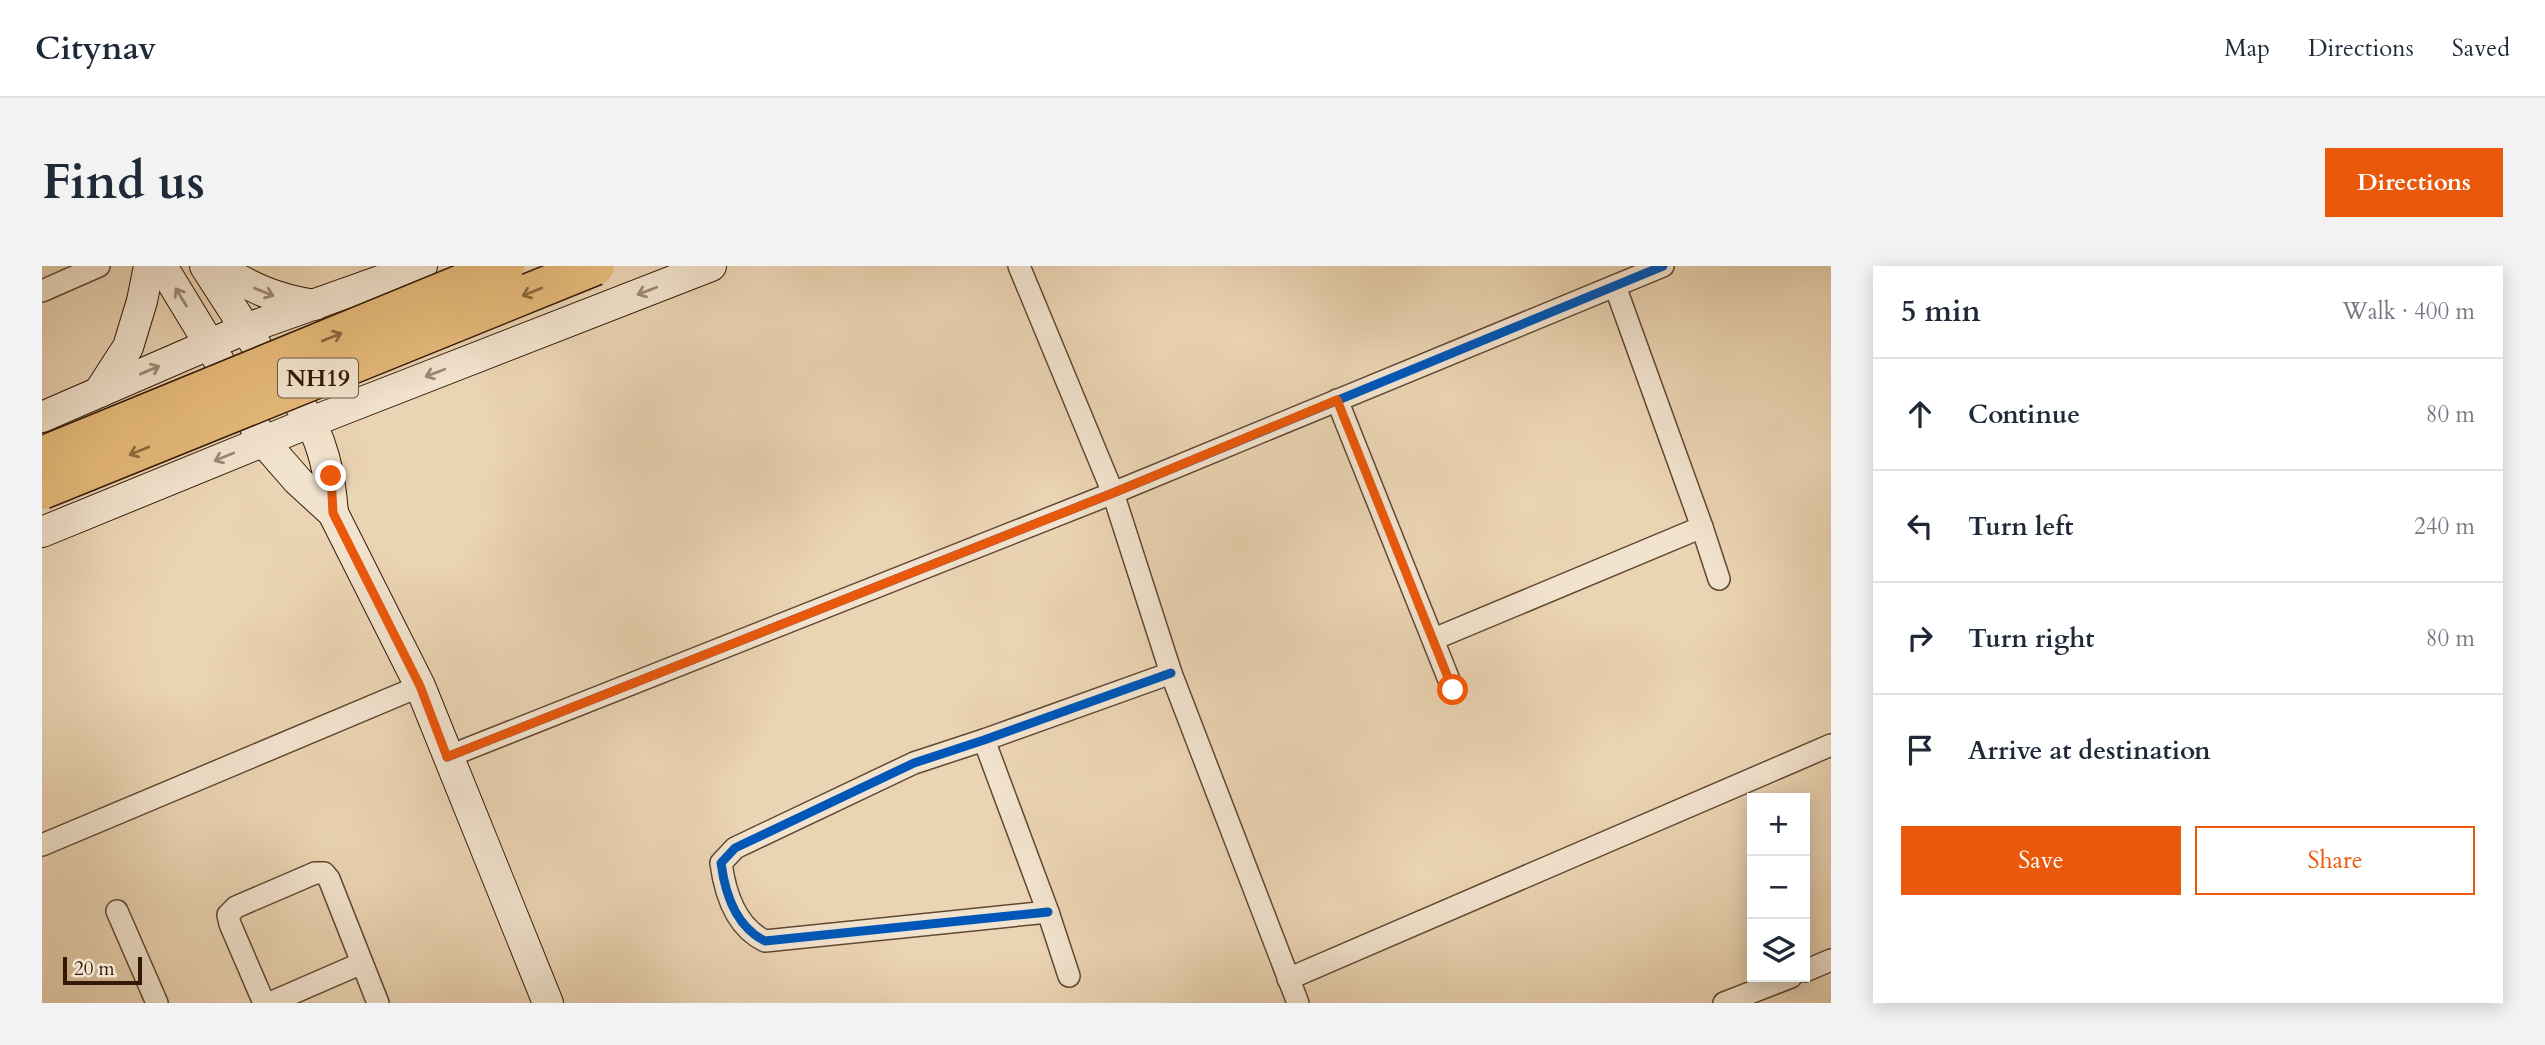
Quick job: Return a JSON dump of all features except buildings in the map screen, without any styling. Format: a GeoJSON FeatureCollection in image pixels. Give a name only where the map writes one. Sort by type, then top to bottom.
{"type":"FeatureCollection","features":[{"type":"Feature","properties":{"kind":"highway","name":"NH19"},"geometry":{"type":"LineString","coordinates":[[42,456],[505,266]]}},
{"type":"Feature","properties":{"kind":"highway","name":"NH19"},"geometry":{"type":"LineString","coordinates":[[42,490],[595,266]]}},
{"type":"Feature","properties":{"kind":"main road"},"geometry":{"type":"LineString","coordinates":[[99,392],[128,347],[149,266]]}},
{"type":"Feature","properties":{"kind":"main road"},"geometry":{"type":"LineString","coordinates":[[162,266],[263,441],[298,481],[333,513],[420,686],[548,1003]]}},
{"type":"Feature","properties":{"kind":"main road"},"geometry":{"type":"LineString","coordinates":[[205,266],[245,329],[311,422],[331,476],[333,513]]}},
{"type":"Feature","properties":{"kind":"main road"},"geometry":{"type":"LineString","coordinates":[[215,266],[249,286],[283,300],[317,305]]}},
{"type":"Feature","properties":{"kind":"main road"},"geometry":{"type":"LineString","coordinates":[[42,417],[245,329],[422,266]]}},
{"type":"Feature","properties":{"kind":"main road"},"geometry":{"type":"LineString","coordinates":[[42,532],[263,441],[711,266]]}},
{"type":"Feature","properties":{"kind":"street"},"geometry":{"type":"LineString","coordinates":[[45,283],[99,266]]}},
{"type":"Feature","properties":{"kind":"street"},"geometry":{"type":"LineString","coordinates":[[1019,266],[1113,493],[1171,673],[1298,1003]]}},
{"type":"Feature","properties":{"kind":"street"},"geometry":{"type":"LineString","coordinates":[[447,757],[1113,493],[1663,266]]}},
{"type":"Feature","properties":{"kind":"street"},"geometry":{"type":"LineString","coordinates":[[1615,286],[1702,527],[1718,579]]}},
{"type":"Feature","properties":{"kind":"street"},"geometry":{"type":"LineString","coordinates":[[1337,400],[1453,690]]}},
{"type":"Feature","properties":{"kind":"street"},"geometry":{"type":"LineString","coordinates":[[1433,639],[1702,527]]}},
{"type":"Feature","properties":{"kind":"street"},"geometry":{"type":"LineString","coordinates":[[1048,912],[765,941],[753,936],[742,921],[725,889],[722,863],[735,848],[914,763],[1171,673]]}},
{"type":"Feature","properties":{"kind":"street"},"geometry":{"type":"LineString","coordinates":[[42,845],[420,686]]}},
{"type":"Feature","properties":{"kind":"street"},"geometry":{"type":"LineString","coordinates":[[984,740],[1069,976]]}},
{"type":"Feature","properties":{"kind":"street"},"geometry":{"type":"LineString","coordinates":[[1288,979],[1831,745]]}},
{"type":"Feature","properties":{"kind":"street"},"geometry":{"type":"LineString","coordinates":[[264,1003],[228,915],[236,907],[315,873],[324,873],[329,879],[378,1003]]}},
{"type":"Feature","properties":{"kind":"street"},"geometry":{"type":"LineString","coordinates":[[117,911],[157,1003]]}},
{"type":"Feature","properties":{"kind":"street"},"geometry":{"type":"LineString","coordinates":[[1810,969],[1831,960]]}},
{"type":"Feature","properties":{"kind":"street"},"geometry":{"type":"LineString","coordinates":[[270,1003],[362,963]]}},
{"type":"Feature","properties":{"kind":"street"},"geometry":{"type":"LineString","coordinates":[[1724,1003],[1763,996],[1784,982]]}},
{"type":"Feature","properties":{"kind":"cycle path"},"geometry":{"type":"LineString","coordinates":[[447,757],[1113,493],[1663,266]]}},
{"type":"Feature","properties":{"kind":"cycle path"},"geometry":{"type":"LineString","coordinates":[[1048,912],[765,941],[755,935],[739,918],[725,886],[721,863],[735,848],[914,763],[1171,673]]}},
{"type":"Feature","properties":{"kind":"route"},"geometry":{"type":"LineString","coordinates":[[331,476],[333,513],[420,686],[447,757],[1113,493],[1337,400],[1453,690]]}}]}
